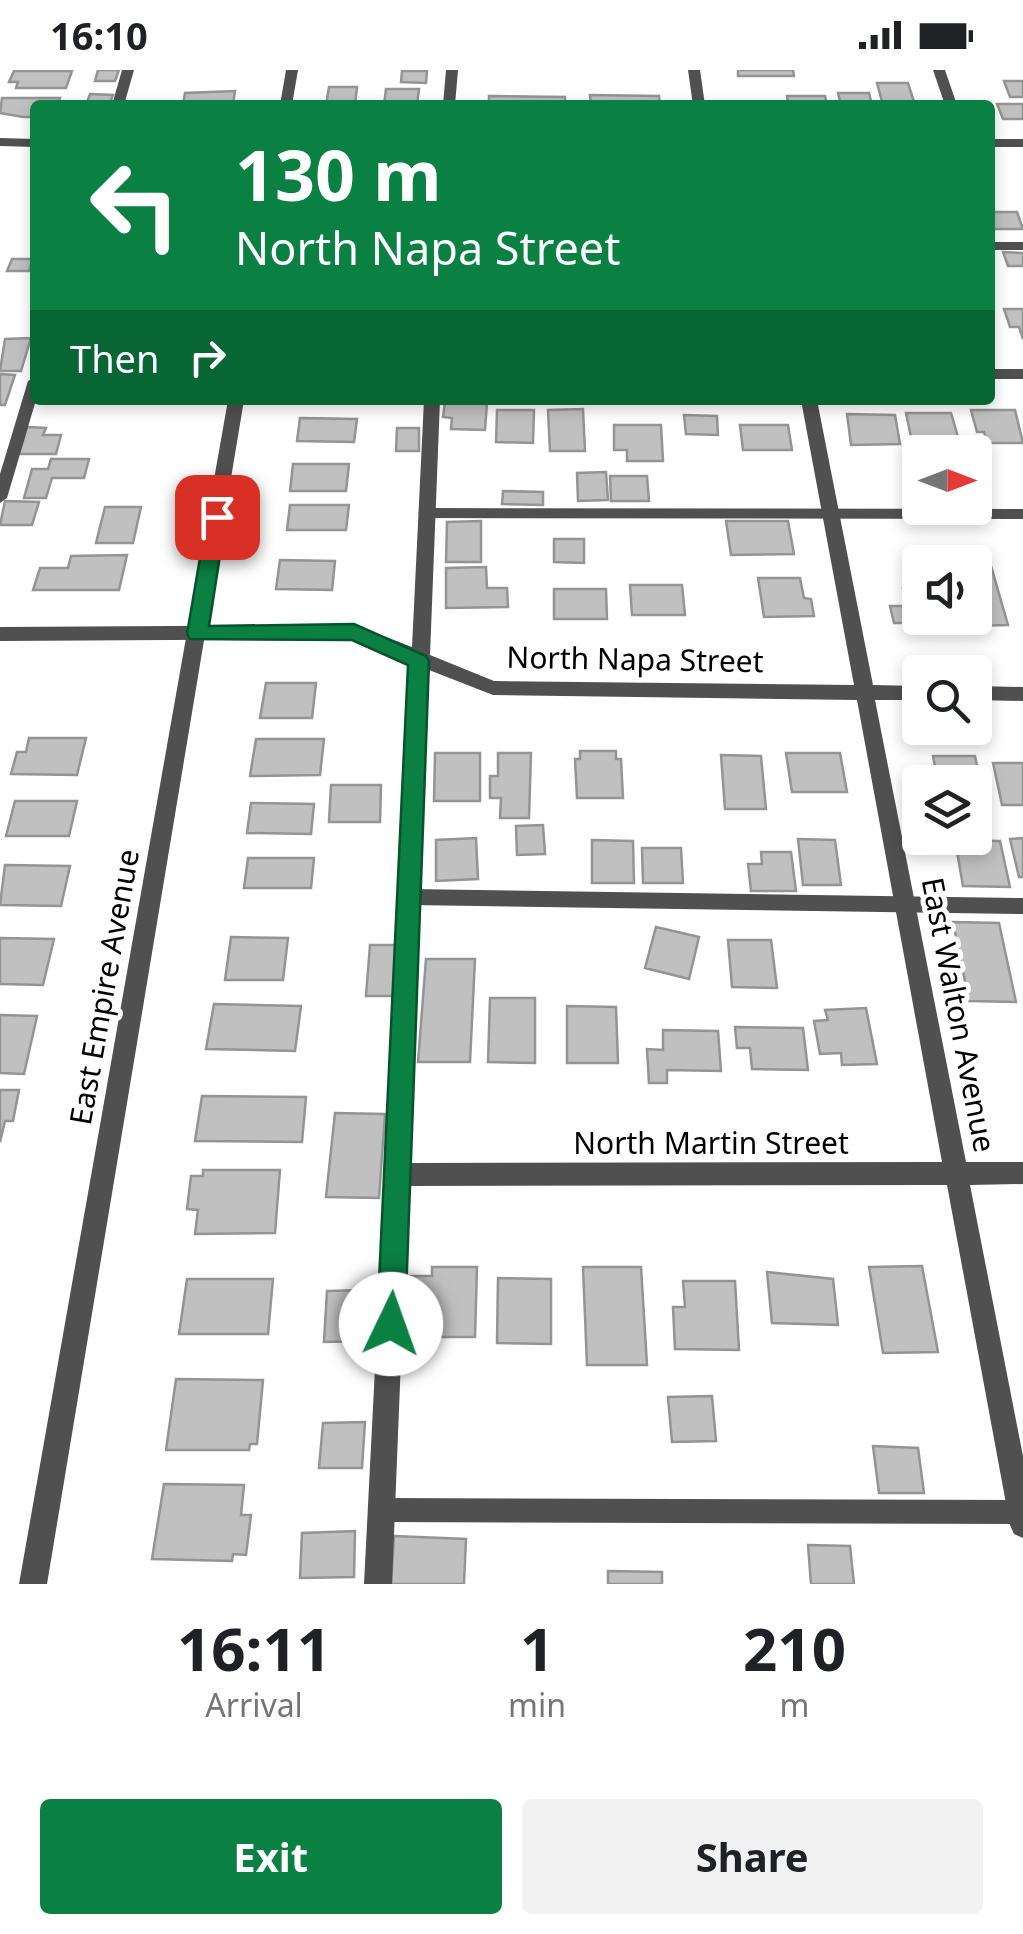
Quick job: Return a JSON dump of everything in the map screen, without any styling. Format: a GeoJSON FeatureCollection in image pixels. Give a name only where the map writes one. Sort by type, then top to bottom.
{"type":"FeatureCollection","features":[{"type":"Feature","properties":{"kind":"street"},"geometry":{"type":"LineString","coordinates":[[287,100],[292,70]]}},
{"type":"Feature","properties":{"kind":"street"},"geometry":{"type":"LineString","coordinates":[[449,100],[452,70]]}},
{"type":"Feature","properties":{"kind":"street"},"geometry":{"type":"LineString","coordinates":[[694,70],[698,100]]}},
{"type":"Feature","properties":{"kind":"street"},"geometry":{"type":"LineString","coordinates":[[940,70],[949,100]]}},
{"type":"Feature","properties":{"kind":"street"},"geometry":{"type":"LineString","coordinates":[[0,142],[30,143]]}},
{"type":"Feature","properties":{"kind":"street"},"geometry":{"type":"LineString","coordinates":[[995,144],[1023,144]]}},
{"type":"Feature","properties":{"kind":"street"},"geometry":{"type":"LineString","coordinates":[[995,374],[1023,374]]}},
{"type":"Feature","properties":{"kind":"street","name":"East Empire Avenue"},"geometry":{"type":"LineString","coordinates":[[32,1584],[235,405]]}},
{"type":"Feature","properties":{"kind":"street"},"geometry":{"type":"LineString","coordinates":[[378,1584],[432,405]]}},
{"type":"Feature","properties":{"kind":"street","name":"East Walton Avenue"},"geometry":{"type":"LineString","coordinates":[[810,405],[1022,1516]]}},
{"type":"Feature","properties":{"kind":"street","name":"North Napa Street"},"geometry":{"type":"LineString","coordinates":[[0,634],[354,632],[493,688],[902,693]]}},
{"type":"Feature","properties":{"kind":"street"},"geometry":{"type":"LineString","coordinates":[[992,693],[1023,694]]}},
{"type":"Feature","properties":{"kind":"street","name":"North Martin Street"},"geometry":{"type":"LineString","coordinates":[[399,1175],[1023,1173]]}},
{"type":"Feature","properties":{"kind":"lane"},"geometry":{"type":"LineString","coordinates":[[119,100],[128,70]]}},
{"type":"Feature","properties":{"kind":"lane"},"geometry":{"type":"LineString","coordinates":[[995,246],[1023,246]]}},
{"type":"Feature","properties":{"kind":"lane"},"geometry":{"type":"LineString","coordinates":[[0,498],[30,398]]}},
{"type":"Feature","properties":{"kind":"lane"},"geometry":{"type":"LineString","coordinates":[[425,513],[1023,514]]}},
{"type":"Feature","properties":{"kind":"lane"},"geometry":{"type":"LineString","coordinates":[[411,897],[1023,906]]}},
{"type":"Feature","properties":{"kind":"lane"},"geometry":{"type":"LineString","coordinates":[[382,1510],[1022,1516]]}},
{"type":"Feature","properties":{"kind":"building"},"geometry":{"type":"Polygon","coordinates":[[[98,70],[119,70],[115,81],[95,81],[98,70]]]}},
{"type":"Feature","properties":{"kind":"building"},"geometry":{"type":"Polygon","coordinates":[[[738,70],[793,70],[794,76],[738,76],[738,70]]]}},
{"type":"Feature","properties":{"kind":"building"},"geometry":{"type":"Polygon","coordinates":[[[14,71],[72,71],[66,88],[16,88],[18,82],[9,82],[14,71]]]}},
{"type":"Feature","properties":{"kind":"building"},"geometry":{"type":"Polygon","coordinates":[[[402,71],[427,71],[426,83],[401,82],[402,71]]]}},
{"type":"Feature","properties":{"kind":"building"},"geometry":{"type":"Polygon","coordinates":[[[1004,81],[1023,81],[1023,97],[1010,97],[1004,81]]]}},
{"type":"Feature","properties":{"kind":"building"},"geometry":{"type":"Polygon","coordinates":[[[877,83],[908,83],[913,100],[882,100],[877,83]]]}},
{"type":"Feature","properties":{"kind":"building"},"geometry":{"type":"Polygon","coordinates":[[[329,87],[357,87],[356,100],[327,100],[329,87]]]}},
{"type":"Feature","properties":{"kind":"building"},"geometry":{"type":"Polygon","coordinates":[[[386,89],[419,89],[418,100],[385,100],[386,89]]]}},
{"type":"Feature","properties":{"kind":"building"},"geometry":{"type":"Polygon","coordinates":[[[235,91],[234,100],[184,100],[185,93],[235,91]]]}},
{"type":"Feature","properties":{"kind":"building"},"geometry":{"type":"Polygon","coordinates":[[[838,93],[869,93],[871,100],[840,100],[838,93]]]}},
{"type":"Feature","properties":{"kind":"building"},"geometry":{"type":"Polygon","coordinates":[[[90,94],[113,95],[111,100],[88,100],[90,94]]]}},
{"type":"Feature","properties":{"kind":"building"},"geometry":{"type":"Polygon","coordinates":[[[590,95],[659,96],[659,100],[590,100],[590,95]]]}},
{"type":"Feature","properties":{"kind":"building"},"geometry":{"type":"Polygon","coordinates":[[[489,96],[565,97],[565,100],[489,100],[489,96]]]}},
{"type":"Feature","properties":{"kind":"building"},"geometry":{"type":"Polygon","coordinates":[[[787,96],[825,96],[826,100],[787,100],[787,96]]]}},
{"type":"Feature","properties":{"kind":"building"},"geometry":{"type":"Polygon","coordinates":[[[2,98],[60,98],[30,100],[30,117],[0,113],[2,98]]]}},
{"type":"Feature","properties":{"kind":"building"},"geometry":{"type":"Polygon","coordinates":[[[997,104],[1023,104],[1023,119],[1003,119],[997,104]]]}},
{"type":"Feature","properties":{"kind":"building"},"geometry":{"type":"Polygon","coordinates":[[[995,212],[1017,212],[1023,229],[995,229],[995,212]]]}},
{"type":"Feature","properties":{"kind":"building"},"geometry":{"type":"Polygon","coordinates":[[[1003,252],[1023,253],[1023,266],[1008,266],[1003,252]]]}},
{"type":"Feature","properties":{"kind":"building"},"geometry":{"type":"Polygon","coordinates":[[[12,259],[30,259],[29,271],[7,271],[12,259]]]}},
{"type":"Feature","properties":{"kind":"building"},"geometry":{"type":"Polygon","coordinates":[[[1004,309],[1023,309],[1023,339],[1019,327],[1010,327],[1004,309]]]}},
{"type":"Feature","properties":{"kind":"building"},"geometry":{"type":"Polygon","coordinates":[[[30,338],[21,371],[0,371],[5,339],[30,338]]]}},
{"type":"Feature","properties":{"kind":"building"},"geometry":{"type":"Polygon","coordinates":[[[0,374],[15,375],[5,405],[0,405],[0,374]]]}},
{"type":"Feature","properties":{"kind":"building"},"geometry":{"type":"Polygon","coordinates":[[[445,405],[487,405],[485,430],[451,429],[452,418],[443,417],[445,405]]]}},
{"type":"Feature","properties":{"kind":"building"},"geometry":{"type":"Polygon","coordinates":[[[583,409],[585,451],[550,451],[548,410],[583,409]]]}},
{"type":"Feature","properties":{"kind":"building"},"geometry":{"type":"Polygon","coordinates":[[[497,410],[534,410],[533,443],[496,442],[497,410]]]}},
{"type":"Feature","properties":{"kind":"building"},"geometry":{"type":"Polygon","coordinates":[[[971,410],[1015,410],[1023,443],[992,443],[992,435],[977,432],[971,410]]]}},
{"type":"Feature","properties":{"kind":"building"},"geometry":{"type":"Polygon","coordinates":[[[906,413],[951,413],[957,435],[911,435],[906,413]]]}},
{"type":"Feature","properties":{"kind":"building"},"geometry":{"type":"Polygon","coordinates":[[[847,414],[895,415],[900,444],[851,445],[847,414]]]}},
{"type":"Feature","properties":{"kind":"building"},"geometry":{"type":"Polygon","coordinates":[[[684,415],[717,416],[718,435],[686,434],[684,415]]]}},
{"type":"Feature","properties":{"kind":"building"},"geometry":{"type":"Polygon","coordinates":[[[300,418],[357,419],[354,442],[297,441],[300,418]]]}},
{"type":"Feature","properties":{"kind":"building"},"geometry":{"type":"Polygon","coordinates":[[[614,425],[661,425],[663,461],[627,461],[627,450],[614,450],[614,425]]]}},
{"type":"Feature","properties":{"kind":"building"},"geometry":{"type":"Polygon","coordinates":[[[740,425],[788,425],[792,450],[743,450],[740,425]]]}},
{"type":"Feature","properties":{"kind":"building"},"geometry":{"type":"Polygon","coordinates":[[[27,427],[46,428],[43,435],[61,435],[56,454],[19,454],[27,427]]]}},
{"type":"Feature","properties":{"kind":"building"},"geometry":{"type":"Polygon","coordinates":[[[397,428],[419,428],[419,451],[396,451],[397,428]]]}},
{"type":"Feature","properties":{"kind":"building"},"geometry":{"type":"Polygon","coordinates":[[[51,459],[89,459],[84,478],[52,478],[46,498],[24,498],[32,469],[48,469],[51,459]]]}},
{"type":"Feature","properties":{"kind":"building"},"geometry":{"type":"Polygon","coordinates":[[[293,464],[349,464],[346,491],[290,491],[293,464]]]}},
{"type":"Feature","properties":{"kind":"building"},"geometry":{"type":"Polygon","coordinates":[[[606,472],[608,500],[578,501],[577,473],[606,472]]]}},
{"type":"Feature","properties":{"kind":"building"},"geometry":{"type":"Polygon","coordinates":[[[610,476],[647,476],[649,501],[611,501],[610,476]]]}},
{"type":"Feature","properties":{"kind":"building"},"geometry":{"type":"Polygon","coordinates":[[[503,491],[543,492],[543,505],[502,504],[503,491]]]}},
{"type":"Feature","properties":{"kind":"building"},"geometry":{"type":"Polygon","coordinates":[[[5,501],[39,502],[32,525],[0,525],[5,501]]]}},
{"type":"Feature","properties":{"kind":"building"},"geometry":{"type":"Polygon","coordinates":[[[290,505],[349,505],[346,530],[287,530],[290,505]]]}},
{"type":"Feature","properties":{"kind":"building"},"geometry":{"type":"Polygon","coordinates":[[[105,507],[141,507],[133,543],[96,543],[105,507]]]}},
{"type":"Feature","properties":{"kind":"building"},"geometry":{"type":"Polygon","coordinates":[[[481,521],[481,562],[446,562],[447,522],[481,521]]]}},
{"type":"Feature","properties":{"kind":"building"},"geometry":{"type":"Polygon","coordinates":[[[726,521],[788,521],[794,554],[731,555],[726,521]]]}},
{"type":"Feature","properties":{"kind":"building"},"geometry":{"type":"Polygon","coordinates":[[[554,539],[584,539],[584,563],[554,562],[554,539]]]}},
{"type":"Feature","properties":{"kind":"building"},"geometry":{"type":"Polygon","coordinates":[[[127,555],[119,590],[33,590],[40,568],[68,568],[71,556],[127,555]]]}},
{"type":"Feature","properties":{"kind":"building"},"geometry":{"type":"Polygon","coordinates":[[[280,560],[335,561],[332,590],[276,589],[280,560]]]}},
{"type":"Feature","properties":{"kind":"building"},"geometry":{"type":"Polygon","coordinates":[[[486,567],[487,588],[507,588],[508,607],[446,608],[446,568],[486,567]]]}},
{"type":"Feature","properties":{"kind":"building"},"geometry":{"type":"Polygon","coordinates":[[[992,569],[1008,625],[992,625],[992,569]]]}},
{"type":"Feature","properties":{"kind":"building"},"geometry":{"type":"Polygon","coordinates":[[[758,578],[800,578],[804,598],[811,599],[814,616],[764,617],[758,578]]]}},
{"type":"Feature","properties":{"kind":"building"},"geometry":{"type":"Polygon","coordinates":[[[630,585],[682,585],[685,615],[632,615],[630,585]]]}},
{"type":"Feature","properties":{"kind":"building"},"geometry":{"type":"Polygon","coordinates":[[[554,589],[606,589],[607,619],[554,619],[554,589]]]}},
{"type":"Feature","properties":{"kind":"building"},"geometry":{"type":"Polygon","coordinates":[[[890,606],[902,606],[902,623],[894,623],[890,606]]]}},
{"type":"Feature","properties":{"kind":"building"},"geometry":{"type":"Polygon","coordinates":[[[266,683],[316,683],[312,718],[260,718],[266,683]]]}},
{"type":"Feature","properties":{"kind":"building"},"geometry":{"type":"Polygon","coordinates":[[[29,738],[86,738],[77,775],[11,774],[17,752],[26,752],[29,738]]]}},
{"type":"Feature","properties":{"kind":"building"},"geometry":{"type":"Polygon","coordinates":[[[256,739],[324,739],[320,775],[250,776],[256,739]]]}},
{"type":"Feature","properties":{"kind":"building"},"geometry":{"type":"Polygon","coordinates":[[[580,751],[616,751],[616,759],[621,759],[623,798],[577,798],[575,759],[580,759],[580,751]]]}},
{"type":"Feature","properties":{"kind":"building"},"geometry":{"type":"Polygon","coordinates":[[[435,753],[480,753],[480,801],[434,801],[435,753]]]}},
{"type":"Feature","properties":{"kind":"building"},"geometry":{"type":"Polygon","coordinates":[[[498,753],[531,753],[529,818],[500,818],[501,798],[490,798],[490,776],[498,776],[498,753]]]}},
{"type":"Feature","properties":{"kind":"building"},"geometry":{"type":"Polygon","coordinates":[[[786,753],[840,753],[847,792],[792,792],[786,753]]]}},
{"type":"Feature","properties":{"kind":"building"},"geometry":{"type":"Polygon","coordinates":[[[721,755],[761,756],[766,809],[725,809],[721,755]]]}},
{"type":"Feature","properties":{"kind":"building"},"geometry":{"type":"Polygon","coordinates":[[[933,756],[975,756],[977,765],[935,765],[933,756]]]}},
{"type":"Feature","properties":{"kind":"building"},"geometry":{"type":"Polygon","coordinates":[[[993,763],[1023,763],[1023,805],[1002,805],[993,763]]]}},
{"type":"Feature","properties":{"kind":"building"},"geometry":{"type":"Polygon","coordinates":[[[331,785],[381,785],[380,822],[329,822],[331,785]]]}},
{"type":"Feature","properties":{"kind":"building"},"geometry":{"type":"Polygon","coordinates":[[[15,801],[77,801],[69,836],[6,836],[15,801]]]}},
{"type":"Feature","properties":{"kind":"building"},"geometry":{"type":"Polygon","coordinates":[[[251,803],[314,804],[311,834],[247,833],[251,803]]]}},
{"type":"Feature","properties":{"kind":"building"},"geometry":{"type":"Polygon","coordinates":[[[543,825],[545,854],[517,855],[516,826],[543,825]]]}},
{"type":"Feature","properties":{"kind":"building"},"geometry":{"type":"Polygon","coordinates":[[[476,838],[478,879],[436,881],[436,840],[476,838]]]}},
{"type":"Feature","properties":{"kind":"building"},"geometry":{"type":"Polygon","coordinates":[[[1023,838],[1023,877],[1019,877],[1010,839],[1023,838]]]}},
{"type":"Feature","properties":{"kind":"building"},"geometry":{"type":"Polygon","coordinates":[[[798,839],[835,840],[841,885],[803,885],[798,839]]]}},
{"type":"Feature","properties":{"kind":"building"},"geometry":{"type":"Polygon","coordinates":[[[592,840],[633,841],[634,883],[592,883],[592,840]]]}},
{"type":"Feature","properties":{"kind":"building"},"geometry":{"type":"Polygon","coordinates":[[[992,841],[1000,841],[1010,887],[963,886],[958,855],[992,855],[992,841]]]}},
{"type":"Feature","properties":{"kind":"building"},"geometry":{"type":"Polygon","coordinates":[[[642,848],[681,848],[683,883],[643,883],[642,848]]]}},
{"type":"Feature","properties":{"kind":"building"},"geometry":{"type":"Polygon","coordinates":[[[761,852],[791,852],[796,891],[751,891],[748,864],[762,864],[761,852]]]}},
{"type":"Feature","properties":{"kind":"building"},"geometry":{"type":"Polygon","coordinates":[[[248,858],[314,858],[311,888],[244,888],[248,858]]]}},
{"type":"Feature","properties":{"kind":"building"},"geometry":{"type":"Polygon","coordinates":[[[5,865],[70,866],[61,906],[0,905],[5,865]]]}},
{"type":"Feature","properties":{"kind":"building"},"geometry":{"type":"Polygon","coordinates":[[[953,922],[999,923],[1016,1002],[969,1001],[953,922]]]}},
{"type":"Feature","properties":{"kind":"building"},"geometry":{"type":"Polygon","coordinates":[[[656,927],[699,937],[689,979],[645,968],[656,927]]]}},
{"type":"Feature","properties":{"kind":"building"},"geometry":{"type":"Polygon","coordinates":[[[231,937],[288,938],[283,980],[225,980],[231,937]]]}},
{"type":"Feature","properties":{"kind":"building"},"geometry":{"type":"Polygon","coordinates":[[[0,938],[54,939],[43,985],[0,984],[0,938]]]}},
{"type":"Feature","properties":{"kind":"building"},"geometry":{"type":"Polygon","coordinates":[[[728,940],[771,940],[777,988],[732,987],[728,940]]]}},
{"type":"Feature","properties":{"kind":"building"},"geometry":{"type":"Polygon","coordinates":[[[370,945],[396,945],[393,996],[366,996],[370,945]]]}},
{"type":"Feature","properties":{"kind":"building"},"geometry":{"type":"Polygon","coordinates":[[[426,959],[475,959],[470,1062],[418,1062],[426,959]]]}},
{"type":"Feature","properties":{"kind":"building"},"geometry":{"type":"Polygon","coordinates":[[[490,998],[535,998],[535,1063],[488,1062],[490,998]]]}},
{"type":"Feature","properties":{"kind":"building"},"geometry":{"type":"Polygon","coordinates":[[[214,1004],[301,1006],[295,1051],[206,1049],[214,1004]]]}},
{"type":"Feature","properties":{"kind":"building"},"geometry":{"type":"Polygon","coordinates":[[[567,1006],[616,1007],[618,1063],[567,1063],[567,1006]]]}},
{"type":"Feature","properties":{"kind":"building"},"geometry":{"type":"Polygon","coordinates":[[[866,1008],[877,1064],[842,1065],[841,1053],[820,1054],[814,1021],[828,1020],[825,1010],[866,1008]]]}},
{"type":"Feature","properties":{"kind":"building"},"geometry":{"type":"Polygon","coordinates":[[[0,1015],[37,1016],[24,1074],[0,1073],[0,1015]]]}},
{"type":"Feature","properties":{"kind":"building"},"geometry":{"type":"Polygon","coordinates":[[[735,1027],[803,1028],[808,1070],[752,1069],[750,1048],[737,1048],[735,1027]]]}},
{"type":"Feature","properties":{"kind":"building"},"geometry":{"type":"Polygon","coordinates":[[[663,1030],[718,1031],[721,1071],[667,1070],[667,1083],[649,1083],[647,1049],[663,1050],[663,1030]]]}},
{"type":"Feature","properties":{"kind":"building"},"geometry":{"type":"Polygon","coordinates":[[[0,1090],[19,1090],[13,1121],[5,1121],[0,1142],[0,1090]]]}},
{"type":"Feature","properties":{"kind":"building"},"geometry":{"type":"Polygon","coordinates":[[[202,1096],[306,1097],[302,1142],[195,1141],[202,1096]]]}},
{"type":"Feature","properties":{"kind":"building"},"geometry":{"type":"Polygon","coordinates":[[[335,1113],[385,1114],[379,1198],[326,1197],[335,1113]]]}},
{"type":"Feature","properties":{"kind":"building"},"geometry":{"type":"Polygon","coordinates":[[[203,1170],[280,1170],[275,1233],[195,1234],[198,1210],[187,1209],[191,1176],[203,1176],[203,1170]]]}},
{"type":"Feature","properties":{"kind":"building"},"geometry":{"type":"Polygon","coordinates":[[[922,1266],[938,1352],[883,1353],[869,1267],[922,1266]]]}},
{"type":"Feature","properties":{"kind":"building"},"geometry":{"type":"Polygon","coordinates":[[[432,1267],[477,1267],[475,1337],[404,1337],[407,1276],[432,1276],[432,1267]]]}},
{"type":"Feature","properties":{"kind":"building"},"geometry":{"type":"Polygon","coordinates":[[[583,1267],[641,1267],[647,1365],[587,1365],[583,1267]]]}},
{"type":"Feature","properties":{"kind":"building"},"geometry":{"type":"Polygon","coordinates":[[[767,1272],[833,1279],[838,1325],[772,1323],[767,1272]]]}},
{"type":"Feature","properties":{"kind":"building"},"geometry":{"type":"Polygon","coordinates":[[[498,1278],[551,1279],[551,1344],[497,1343],[498,1278]]]}},
{"type":"Feature","properties":{"kind":"building"},"geometry":{"type":"Polygon","coordinates":[[[187,1279],[273,1279],[268,1334],[179,1334],[187,1279]]]}},
{"type":"Feature","properties":{"kind":"building"},"geometry":{"type":"Polygon","coordinates":[[[683,1281],[735,1281],[739,1350],[675,1349],[673,1307],[685,1307],[683,1281]]]}},
{"type":"Feature","properties":{"kind":"building"},"geometry":{"type":"Polygon","coordinates":[[[366,1290],[363,1341],[324,1342],[327,1291],[366,1290]]]}},
{"type":"Feature","properties":{"kind":"building"},"geometry":{"type":"Polygon","coordinates":[[[176,1379],[263,1380],[257,1444],[250,1444],[249,1450],[166,1450],[176,1379]]]}},
{"type":"Feature","properties":{"kind":"building"},"geometry":{"type":"Polygon","coordinates":[[[712,1396],[716,1441],[672,1442],[668,1397],[712,1396]]]}},
{"type":"Feature","properties":{"kind":"building"},"geometry":{"type":"Polygon","coordinates":[[[365,1422],[362,1468],[319,1468],[323,1423],[365,1422]]]}},
{"type":"Feature","properties":{"kind":"building"},"geometry":{"type":"Polygon","coordinates":[[[873,1446],[918,1448],[924,1493],[879,1493],[873,1446]]]}},
{"type":"Feature","properties":{"kind":"building"},"geometry":{"type":"Polygon","coordinates":[[[164,1484],[244,1485],[241,1515],[251,1515],[246,1555],[233,1554],[232,1561],[152,1559],[164,1484]]]}},
{"type":"Feature","properties":{"kind":"building"},"geometry":{"type":"Polygon","coordinates":[[[355,1531],[354,1577],[300,1578],[302,1533],[355,1531]]]}},
{"type":"Feature","properties":{"kind":"building"},"geometry":{"type":"Polygon","coordinates":[[[394,1536],[466,1539],[464,1584],[391,1584],[394,1536]]]}},
{"type":"Feature","properties":{"kind":"building"},"geometry":{"type":"Polygon","coordinates":[[[808,1545],[850,1546],[854,1584],[811,1584],[808,1545]]]}},
{"type":"Feature","properties":{"kind":"building"},"geometry":{"type":"Polygon","coordinates":[[[608,1571],[662,1572],[662,1584],[608,1584],[608,1571]]]}},
{"type":"Feature","properties":{"kind":"route"},"geometry":{"type":"LineString","coordinates":[[217,517],[197,634],[354,632],[419,661],[391,1324]]}}]}
